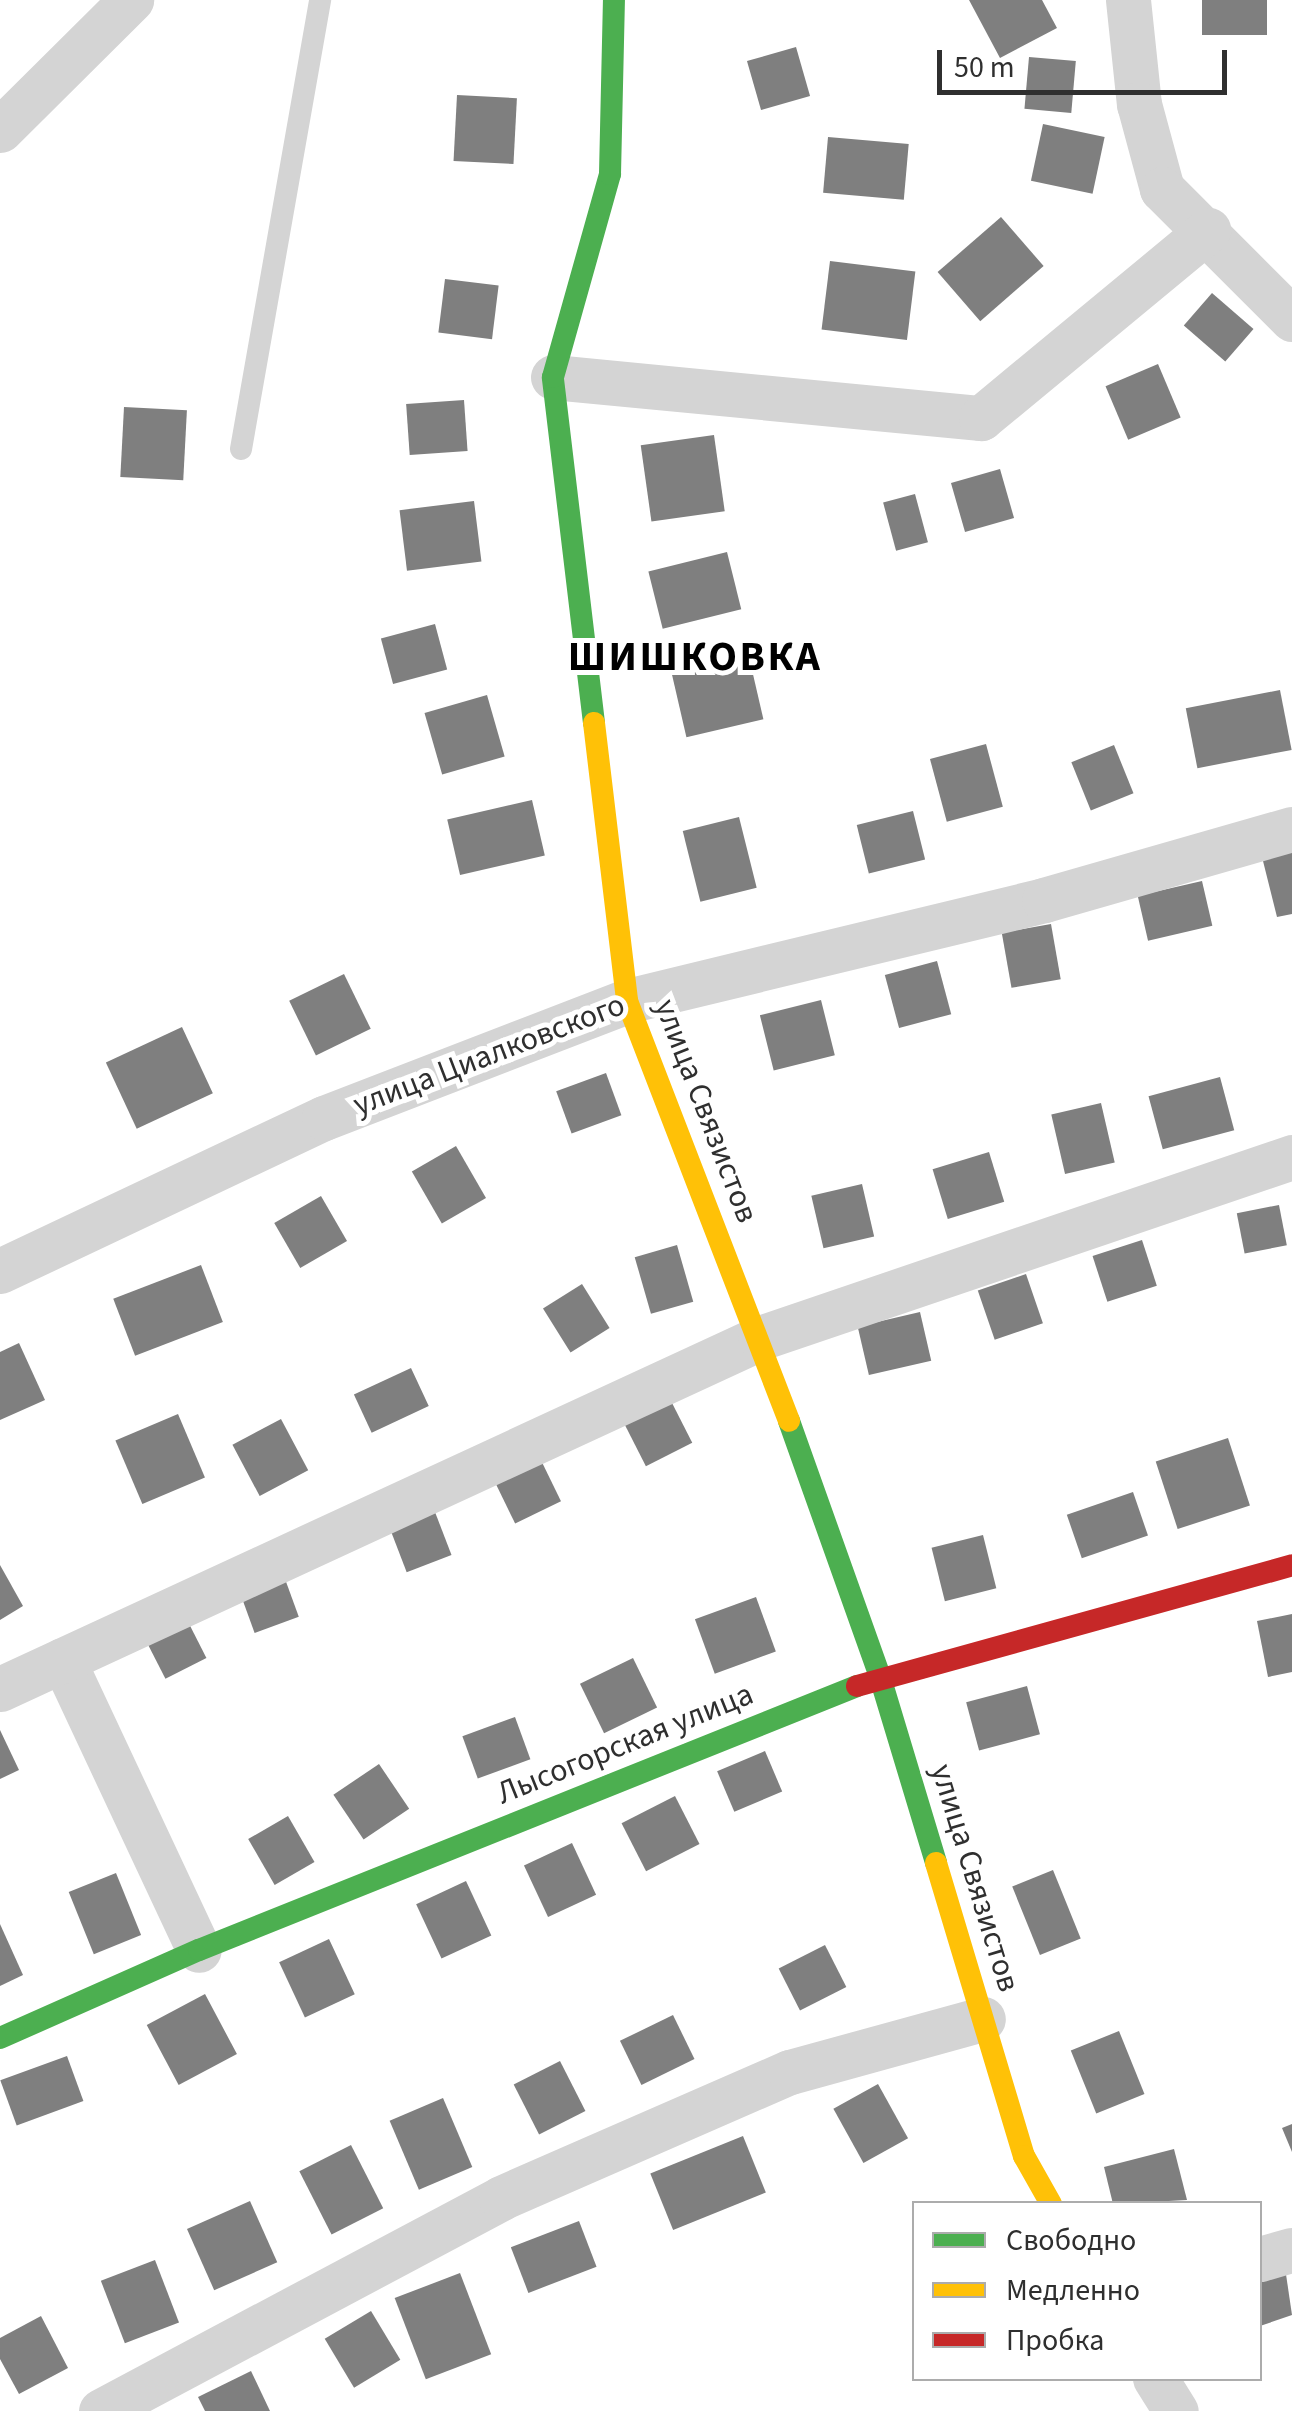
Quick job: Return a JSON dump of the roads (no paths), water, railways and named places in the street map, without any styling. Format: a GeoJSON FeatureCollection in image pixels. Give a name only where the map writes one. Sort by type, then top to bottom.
{"type":"FeatureCollection","features":[{"type":"Feature","properties":{"kind":"street"},"geometry":{"type":"LineString","coordinates":[[0,130],[132,0]]}},
{"type":"Feature","properties":{"kind":"street","name":"улица Связистов"},"geometry":{"type":"LineString","coordinates":[[614,0],[610,174],[552,377],[627,1001],[760,1338],[880,1676],[1024,2156],[1049,2201]]}},
{"type":"Feature","properties":{"kind":"street"},"geometry":{"type":"LineString","coordinates":[[1128,0],[1139,104],[1162,189],[1208,230],[1292,319]]}},
{"type":"Feature","properties":{"kind":"street"},"geometry":{"type":"LineString","coordinates":[[552,377],[981,418],[1208,230]]}},
{"type":"Feature","properties":{"kind":"street","name":"улица Циалковского"},"geometry":{"type":"LineString","coordinates":[[0,1271],[324,1118],[627,1001],[1044,900],[1292,829]]}},
{"type":"Feature","properties":{"kind":"street"},"geometry":{"type":"LineString","coordinates":[[0,1689],[760,1338],[1292,1157]]}},
{"type":"Feature","properties":{"kind":"street","name":"Лысогорская улица"},"geometry":{"type":"LineString","coordinates":[[0,2038],[199,1950],[880,1676],[1292,1565]]}},
{"type":"Feature","properties":{"kind":"street"},"geometry":{"type":"LineString","coordinates":[[62,1660],[199,1950]]}},
{"type":"Feature","properties":{"kind":"street"},"geometry":{"type":"LineString","coordinates":[[100,2411],[500,2198],[790,2072],[983,2019]]}},
{"type":"Feature","properties":{"kind":"street"},"geometry":{"type":"LineString","coordinates":[[1262,2258],[1292,2250]]}},
{"type":"Feature","properties":{"kind":"street"},"geometry":{"type":"LineString","coordinates":[[1158,2381],[1176,2411]]}},
{"type":"Feature","properties":{"kind":"lane"},"geometry":{"type":"LineString","coordinates":[[241,449],[320,0]]}},
{"type":"Feature","properties":{"kind":"district","name":"ШИШКОВКА"},"geometry":{"type":"Point","coordinates":[695,657]}}]}
